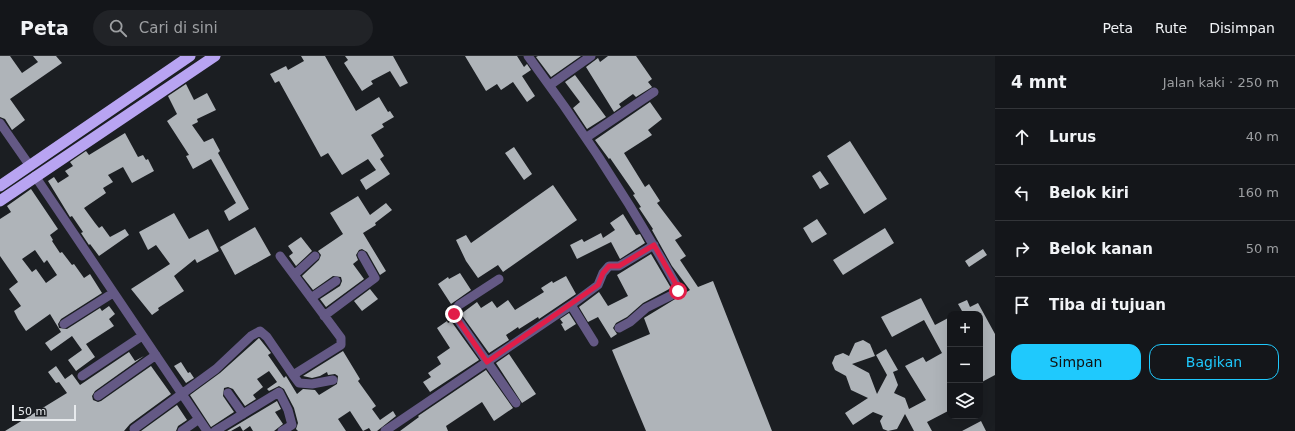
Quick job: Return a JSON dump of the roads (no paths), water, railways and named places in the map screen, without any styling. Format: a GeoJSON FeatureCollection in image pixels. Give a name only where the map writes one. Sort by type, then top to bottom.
{"type":"FeatureCollection","features":[{"type":"Feature","properties":{"kind":"highway"},"geometry":{"type":"LineString","coordinates":[[0,186],[190,56]]}},
{"type":"Feature","properties":{"kind":"highway"},"geometry":{"type":"LineString","coordinates":[[0,201],[215,56]]}},
{"type":"Feature","properties":{"kind":"street"},"geometry":{"type":"LineString","coordinates":[[528,56],[587,137],[654,245],[678,289],[674,294],[646,308],[630,322],[619,328]]}},
{"type":"Feature","properties":{"kind":"street"},"geometry":{"type":"LineString","coordinates":[[550,85],[591,56]]}},
{"type":"Feature","properties":{"kind":"street"},"geometry":{"type":"LineString","coordinates":[[587,137],[654,92]]}},
{"type":"Feature","properties":{"kind":"street"},"geometry":{"type":"LineString","coordinates":[[0,123],[30,166]]}},
{"type":"Feature","properties":{"kind":"street"},"geometry":{"type":"LineString","coordinates":[[35,176],[207,431]]}},
{"type":"Feature","properties":{"kind":"street"},"geometry":{"type":"LineString","coordinates":[[385,431],[571,305],[598,285],[603,273],[609,266],[619,266],[654,245]]}},
{"type":"Feature","properties":{"kind":"street"},"geometry":{"type":"LineString","coordinates":[[324,316],[374,278],[362,255]]}},
{"type":"Feature","properties":{"kind":"street"},"geometry":{"type":"LineString","coordinates":[[280,256],[341,338],[341,345],[293,375]]}},
{"type":"Feature","properties":{"kind":"street"},"geometry":{"type":"LineString","coordinates":[[294,275],[315,256]]}},
{"type":"Feature","properties":{"kind":"street"},"geometry":{"type":"LineString","coordinates":[[499,279],[459,305],[454,312],[516,403]]}},
{"type":"Feature","properties":{"kind":"street"},"geometry":{"type":"LineString","coordinates":[[311,298],[336,281]]}},
{"type":"Feature","properties":{"kind":"street"},"geometry":{"type":"LineString","coordinates":[[64,324],[113,293]]}},
{"type":"Feature","properties":{"kind":"street"},"geometry":{"type":"LineString","coordinates":[[571,305],[594,342]]}},
{"type":"Feature","properties":{"kind":"street"},"geometry":{"type":"LineString","coordinates":[[134,429],[181,393],[216,369],[251,336],[260,331],[267,337],[299,383],[312,384],[333,380]]}},
{"type":"Feature","properties":{"kind":"street"},"geometry":{"type":"LineString","coordinates":[[82,376],[142,336]]}},
{"type":"Feature","properties":{"kind":"street"},"geometry":{"type":"LineString","coordinates":[[98,396],[156,356]]}},
{"type":"Feature","properties":{"kind":"street"},"geometry":{"type":"LineString","coordinates":[[215,431],[279,392],[286,403],[294,428],[282,431]]}},
{"type":"Feature","properties":{"kind":"street"},"geometry":{"type":"LineString","coordinates":[[228,393],[243,414]]}},
{"type":"Feature","properties":{"kind":"street"},"geometry":{"type":"LineString","coordinates":[[182,431],[199,419]]}}]}
